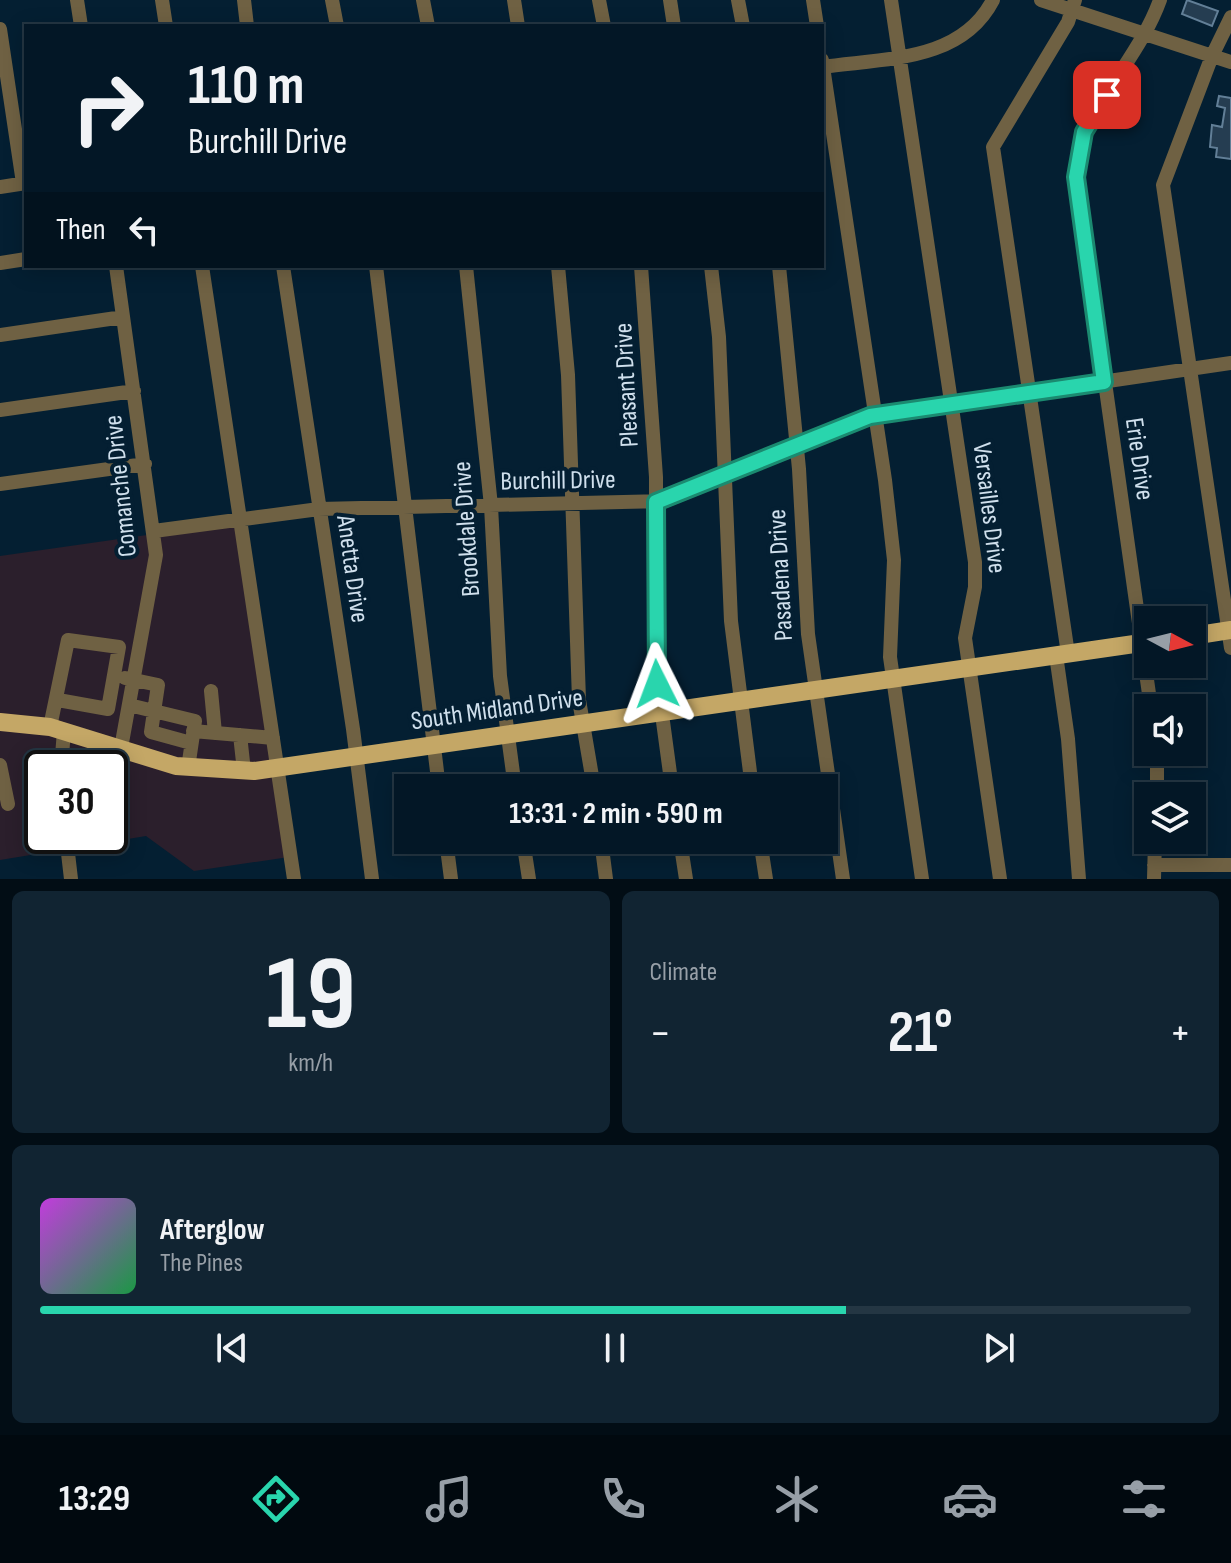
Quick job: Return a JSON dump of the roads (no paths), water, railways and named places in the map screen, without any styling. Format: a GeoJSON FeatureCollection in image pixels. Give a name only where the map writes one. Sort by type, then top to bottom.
{"type":"FeatureCollection","features":[{"type":"Feature","properties":{"kind":"main road"},"geometry":{"type":"LineString","coordinates":[[1206,636],[1230,636]]}},
{"type":"Feature","properties":{"kind":"main road","name":"South Midland Drive"},"geometry":{"type":"LineString","coordinates":[[0,722],[57,729],[157,762],[188,768],[244,771],[1134,644]]}},
{"type":"Feature","properties":{"kind":"street"},"geometry":{"type":"LineString","coordinates":[[77,0],[81,24]]}},
{"type":"Feature","properties":{"kind":"street"},"geometry":{"type":"LineString","coordinates":[[162,0],[166,24]]}},
{"type":"Feature","properties":{"kind":"street"},"geometry":{"type":"LineString","coordinates":[[244,0],[247,24]]}},
{"type":"Feature","properties":{"kind":"street"},"geometry":{"type":"LineString","coordinates":[[332,0],[337,24]]}},
{"type":"Feature","properties":{"kind":"street"},"geometry":{"type":"LineString","coordinates":[[423,0],[428,24]]}},
{"type":"Feature","properties":{"kind":"street"},"geometry":{"type":"LineString","coordinates":[[514,0],[518,24]]}},
{"type":"Feature","properties":{"kind":"street"},"geometry":{"type":"LineString","coordinates":[[599,0],[604,24]]}},
{"type":"Feature","properties":{"kind":"street"},"geometry":{"type":"LineString","coordinates":[[670,0],[674,24]]}},
{"type":"Feature","properties":{"kind":"street"},"geometry":{"type":"LineString","coordinates":[[738,0],[743,24]]}},
{"type":"Feature","properties":{"kind":"street"},"geometry":{"type":"LineString","coordinates":[[813,0],[817,24]]}},
{"type":"Feature","properties":{"kind":"street","name":"Versailles Drive"},"geometry":{"type":"LineString","coordinates":[[891,0],[976,573],[965,633],[1000,879]]}},
{"type":"Feature","properties":{"kind":"street"},"geometry":{"type":"LineString","coordinates":[[824,67],[934,51],[955,42],[980,22],[993,0]]}},
{"type":"Feature","properties":{"kind":"street"},"geometry":{"type":"LineString","coordinates":[[1041,0],[1074,5],[1143,35],[1231,62]]}},
{"type":"Feature","properties":{"kind":"street","name":"Erie Drive"},"geometry":{"type":"LineString","coordinates":[[1139,606],[1076,188],[1076,164],[1088,123],[1143,35],[1160,0]]}},
{"type":"Feature","properties":{"kind":"street"},"geometry":{"type":"LineString","coordinates":[[1074,5],[993,147],[1031,393],[1062,654],[1079,879]]}},
{"type":"Feature","properties":{"kind":"street"},"geometry":{"type":"LineString","coordinates":[[1230,636],[1163,185],[1212,56],[1231,17]]}},
{"type":"Feature","properties":{"kind":"street"},"geometry":{"type":"LineString","coordinates":[[0,29],[24,183],[0,187]]}},
{"type":"Feature","properties":{"kind":"street"},"geometry":{"type":"LineString","coordinates":[[824,80],[894,560],[890,631],[893,679],[922,879]]}},
{"type":"Feature","properties":{"kind":"street"},"geometry":{"type":"LineString","coordinates":[[0,263],[24,259]]}},
{"type":"Feature","properties":{"kind":"street","name":"Comanche Drive"},"geometry":{"type":"LineString","coordinates":[[116,268],[156,555],[121,748]]}},
{"type":"Feature","properties":{"kind":"street"},"geometry":{"type":"LineString","coordinates":[[202,268],[294,879]]}},
{"type":"Feature","properties":{"kind":"street","name":"Anetta Drive"},"geometry":{"type":"LineString","coordinates":[[283,268],[372,879]]}},
{"type":"Feature","properties":{"kind":"street"},"geometry":{"type":"LineString","coordinates":[[376,268],[437,774]]}},
{"type":"Feature","properties":{"kind":"street","name":"Brookdale Drive"},"geometry":{"type":"LineString","coordinates":[[466,268],[491,506],[500,676],[513,774]]}},
{"type":"Feature","properties":{"kind":"street"},"geometry":{"type":"LineString","coordinates":[[558,268],[568,375],[579,700],[592,774]]}},
{"type":"Feature","properties":{"kind":"street","name":"Pleasant Drive"},"geometry":{"type":"LineString","coordinates":[[641,268],[651,375],[656,502],[656,670],[670,774]]}},
{"type":"Feature","properties":{"kind":"street"},"geometry":{"type":"LineString","coordinates":[[711,268],[719,337],[738,701],[750,774]]}},
{"type":"Feature","properties":{"kind":"street","name":"Pasadena Drive"},"geometry":{"type":"LineString","coordinates":[[779,268],[797,446],[808,634],[843,879]]}},
{"type":"Feature","properties":{"kind":"street"},"geometry":{"type":"LineString","coordinates":[[0,335],[123,317]]}},
{"type":"Feature","properties":{"kind":"street","name":"Burchill Drive"},"geometry":{"type":"LineString","coordinates":[[154,531],[319,509],[656,502],[874,415],[1231,363]]}},
{"type":"Feature","properties":{"kind":"street"},"geometry":{"type":"LineString","coordinates":[[0,410],[134,391]]}},
{"type":"Feature","properties":{"kind":"street"},"geometry":{"type":"LineString","coordinates":[[0,484],[145,464]]}},
{"type":"Feature","properties":{"kind":"street"},"geometry":{"type":"LineString","coordinates":[[58,700],[108,709],[119,647],[68,640],[58,700],[59,750]]}},
{"type":"Feature","properties":{"kind":"street"},"geometry":{"type":"LineString","coordinates":[[114,676],[158,685],[151,732],[192,737],[215,733],[273,738]]}},
{"type":"Feature","properties":{"kind":"street"},"geometry":{"type":"LineString","coordinates":[[211,691],[215,733]]}},
{"type":"Feature","properties":{"kind":"street"},"geometry":{"type":"LineString","coordinates":[[129,705],[195,721],[188,768]]}},
{"type":"Feature","properties":{"kind":"street"},"geometry":{"type":"LineString","coordinates":[[240,735],[244,771]]}},
{"type":"Feature","properties":{"kind":"street"},"geometry":{"type":"LineString","coordinates":[[0,765],[8,804]]}},
{"type":"Feature","properties":{"kind":"street"},"geometry":{"type":"LineString","coordinates":[[68,854],[71,879]]}},
{"type":"Feature","properties":{"kind":"street"},"geometry":{"type":"LineString","coordinates":[[448,854],[451,879]]}},
{"type":"Feature","properties":{"kind":"street"},"geometry":{"type":"LineString","coordinates":[[525,854],[529,879]]}},
{"type":"Feature","properties":{"kind":"street"},"geometry":{"type":"LineString","coordinates":[[603,854],[606,879]]}},
{"type":"Feature","properties":{"kind":"street"},"geometry":{"type":"LineString","coordinates":[[682,854],[686,879]]}},
{"type":"Feature","properties":{"kind":"street"},"geometry":{"type":"LineString","coordinates":[[762,854],[766,879]]}},
{"type":"Feature","properties":{"kind":"street"},"geometry":{"type":"LineString","coordinates":[[1154,872],[1231,865]]}}]}
